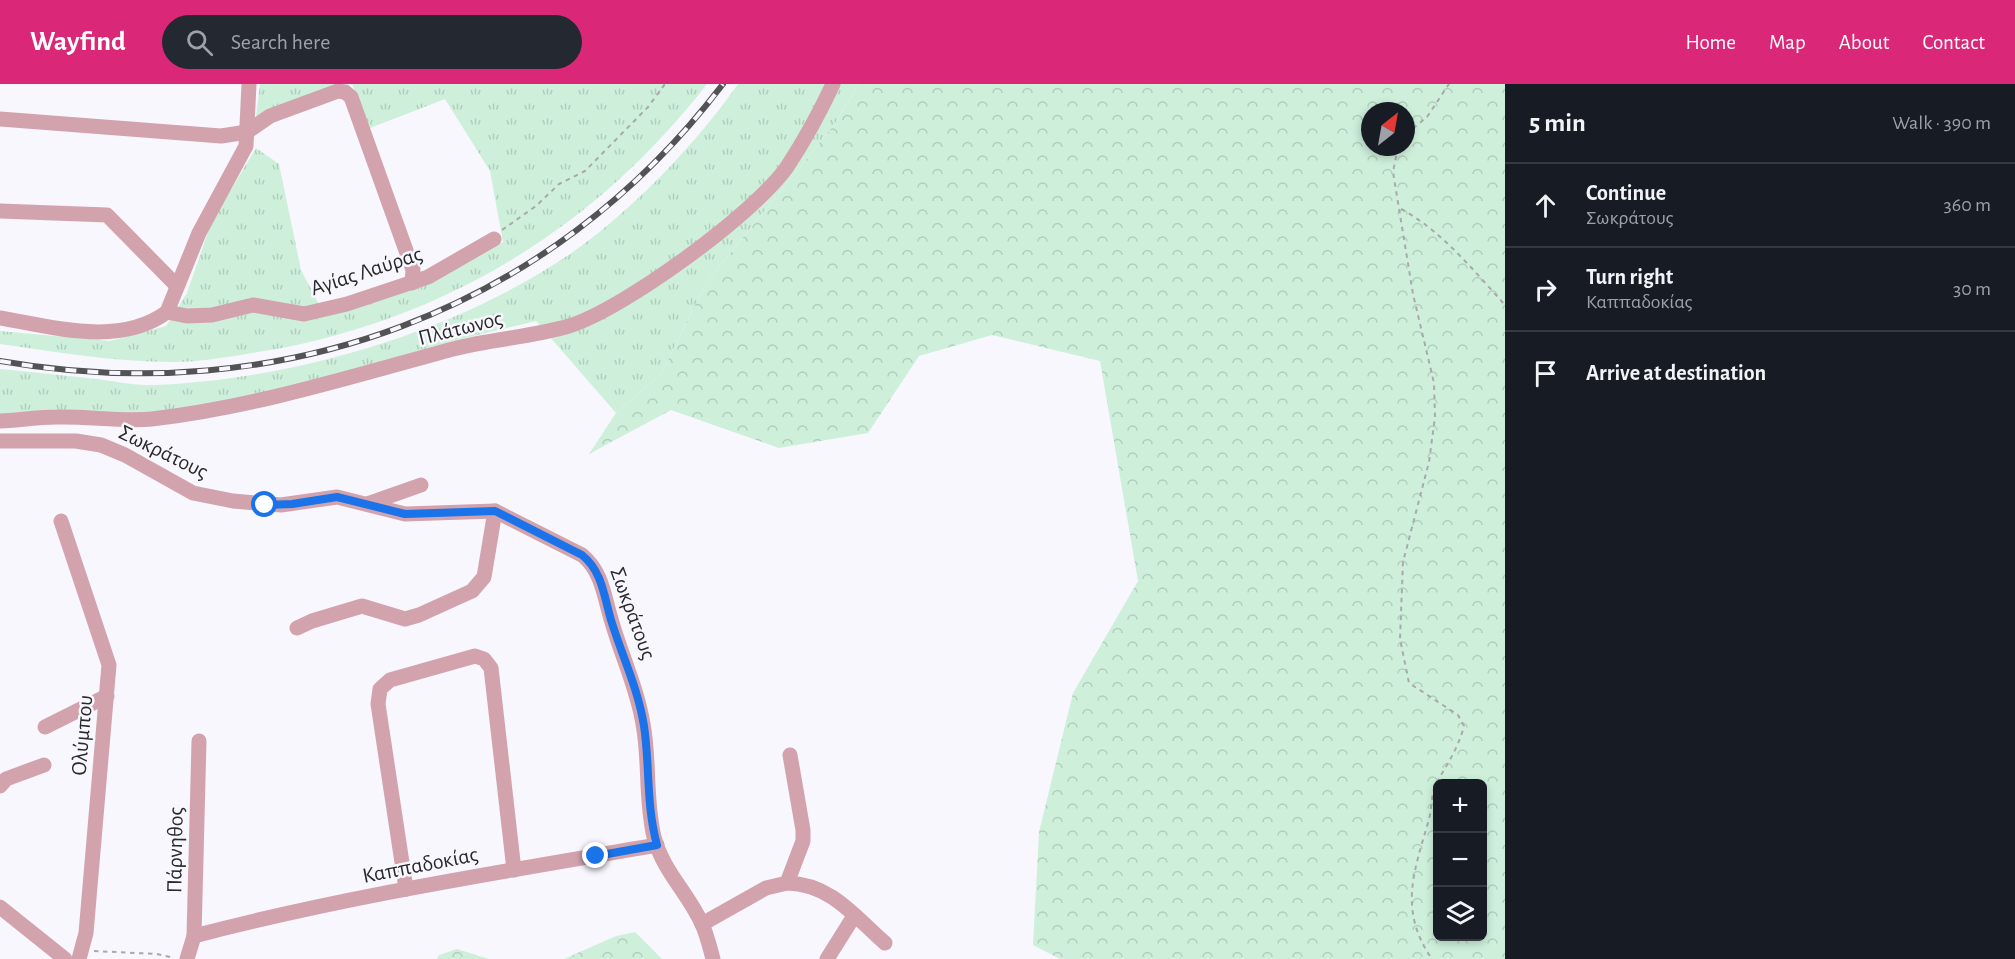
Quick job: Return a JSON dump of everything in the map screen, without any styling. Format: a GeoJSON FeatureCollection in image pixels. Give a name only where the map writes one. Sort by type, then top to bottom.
{"type":"FeatureCollection","features":[{"type":"Feature","properties":{"kind":"street"},"geometry":{"type":"LineString","coordinates":[[0,318],[79,332],[131,329],[156,321],[168,312],[213,205],[246,146],[249,84]]}},
{"type":"Feature","properties":{"kind":"street","name":"Πλάτωνος"},"geometry":{"type":"LineString","coordinates":[[0,421],[57,417],[149,419],[249,404],[331,381],[400,366],[454,349],[570,326],[635,293],[727,225],[768,189],[786,168],[833,84]]}},
{"type":"Feature","properties":{"kind":"street"},"geometry":{"type":"LineString","coordinates":[[0,119],[198,136],[247,132],[270,116],[338,91],[345,92],[351,97],[410,259],[413,270],[412,283]]}},
{"type":"Feature","properties":{"kind":"street"},"geometry":{"type":"LineString","coordinates":[[0,211],[107,215],[177,286]]}},
{"type":"Feature","properties":{"kind":"street","name":"Αγίας Λαύρας"},"geometry":{"type":"LineString","coordinates":[[168,312],[187,316],[212,315],[253,305],[304,314],[347,304],[428,277],[494,239]]}},
{"type":"Feature","properties":{"kind":"street","name":"Σωκράτους"},"geometry":{"type":"LineString","coordinates":[[0,441],[76,441],[101,445],[125,455],[193,493],[219,499],[281,505],[337,497],[412,515],[495,511],[582,555],[597,571],[640,706],[646,741],[648,802],[657,845],[667,870],[702,924],[713,959]]}},
{"type":"Feature","properties":{"kind":"street"},"geometry":{"type":"LineString","coordinates":[[367,504],[421,485]]}},
{"type":"Feature","properties":{"kind":"street"},"geometry":{"type":"LineString","coordinates":[[297,628],[312,621],[362,606],[405,619],[472,591],[484,577],[495,511]]}},
{"type":"Feature","properties":{"kind":"street","name":"Ολύμπου"},"geometry":{"type":"LineString","coordinates":[[61,521],[109,665],[86,933],[80,955]]}},
{"type":"Feature","properties":{"kind":"street"},"geometry":{"type":"LineString","coordinates":[[406,889],[378,704],[380,689],[390,680],[476,656],[484,659],[491,668],[514,870]]}},
{"type":"Feature","properties":{"kind":"street"},"geometry":{"type":"LineString","coordinates":[[45,727],[107,696]]}},
{"type":"Feature","properties":{"kind":"street","name":"Πάρνηθος"},"geometry":{"type":"LineString","coordinates":[[188,959],[194,936],[199,741]]}},
{"type":"Feature","properties":{"kind":"street"},"geometry":{"type":"LineString","coordinates":[[787,883],[803,841],[790,755]]}},
{"type":"Feature","properties":{"kind":"street"},"geometry":{"type":"LineString","coordinates":[[0,786],[6,779],[44,765]]}},
{"type":"Feature","properties":{"kind":"street","name":"Καππαδοκίας"},"geometry":{"type":"LineString","coordinates":[[194,936],[244,923],[406,889],[657,845]]}},
{"type":"Feature","properties":{"kind":"street"},"geometry":{"type":"LineString","coordinates":[[702,924],[766,888],[787,883],[806,884],[827,892],[885,943]]}},
{"type":"Feature","properties":{"kind":"street"},"geometry":{"type":"LineString","coordinates":[[0,907],[65,959]]}},
{"type":"Feature","properties":{"kind":"street"},"geometry":{"type":"LineString","coordinates":[[827,959],[854,916]]}},
{"type":"Feature","properties":{"kind":"path"},"geometry":{"type":"LineString","coordinates":[[494,239],[559,184],[573,179],[591,166],[611,146],[622,130],[648,106],[665,84]]}},
{"type":"Feature","properties":{"kind":"path"},"geometry":{"type":"LineString","coordinates":[[1415,127],[1427,117],[1449,84]]}},
{"type":"Feature","properties":{"kind":"path"},"geometry":{"type":"LineString","coordinates":[[1396,156],[1393,172],[1401,209],[1413,294],[1434,383],[1435,417],[1429,462],[1403,562],[1400,639],[1409,683],[1458,715],[1464,726],[1449,765],[1435,786],[1411,882],[1413,922],[1432,959]]}},
{"type":"Feature","properties":{"kind":"path"},"geometry":{"type":"LineString","coordinates":[[1401,209],[1419,219],[1472,269],[1505,305]]}},
{"type":"Feature","properties":{"kind":"path"},"geometry":{"type":"LineString","coordinates":[[80,955],[157,954],[177,959]]}},
{"type":"Feature","properties":{"kind":"green space"},"geometry":{"type":"Polygon","coordinates":[[[260,84],[343,84],[256,117],[260,84]]]}},
{"type":"Feature","properties":{"kind":"green space"},"geometry":{"type":"Polygon","coordinates":[[[352,84],[707,84],[664,135],[617,181],[567,222],[514,258],[458,289],[398,315],[336,335],[271,350],[196,361],[129,360],[0,344],[0,331],[110,341],[166,326],[187,293],[211,223],[256,148],[279,164],[301,270],[325,316],[415,289],[503,242],[490,171],[445,99],[370,128],[352,84]]]}},
{"type":"Feature","properties":{"kind":"green space"},"geometry":{"type":"Polygon","coordinates":[[[738,84],[859,84],[834,125],[706,283],[661,374],[616,413],[536,321],[449,342],[399,360],[251,398],[153,413],[0,415],[0,369],[141,385],[209,381],[265,373],[322,360],[434,325],[538,275],[584,244],[626,209],[667,170],[705,127],[738,84]]]}},
{"type":"Feature","properties":{"kind":"green space"},"geometry":{"type":"Polygon","coordinates":[[[859,84],[1505,84],[1505,959],[1060,959],[1033,945],[1039,832],[1073,693],[1138,581],[1100,361],[992,335],[919,356],[868,433],[779,448],[671,410],[589,454],[616,413],[661,374],[706,283],[834,125],[859,84]]]}},
{"type":"Feature","properties":{"kind":"green space"},"geometry":{"type":"Polygon","coordinates":[[[635,932],[662,959],[564,959],[616,936],[635,932]]]}},
{"type":"Feature","properties":{"kind":"green space"},"geometry":{"type":"Polygon","coordinates":[[[457,949],[489,959],[437,959],[439,955],[457,949]]]}},
{"type":"Feature","properties":{"kind":"railway"},"geometry":{"type":"LineString","coordinates":[[0,361],[104,373],[207,370],[306,355],[402,326],[492,285],[576,230],[654,163],[723,84]]}},
{"type":"Feature","properties":{"kind":"route"},"geometry":{"type":"LineString","coordinates":[[265,505],[292,504],[337,497],[405,514],[432,515],[462,511],[495,511],[582,555],[591,563],[597,571],[613,626],[636,688],[646,741],[648,802],[657,845],[596,856]]}}]}
